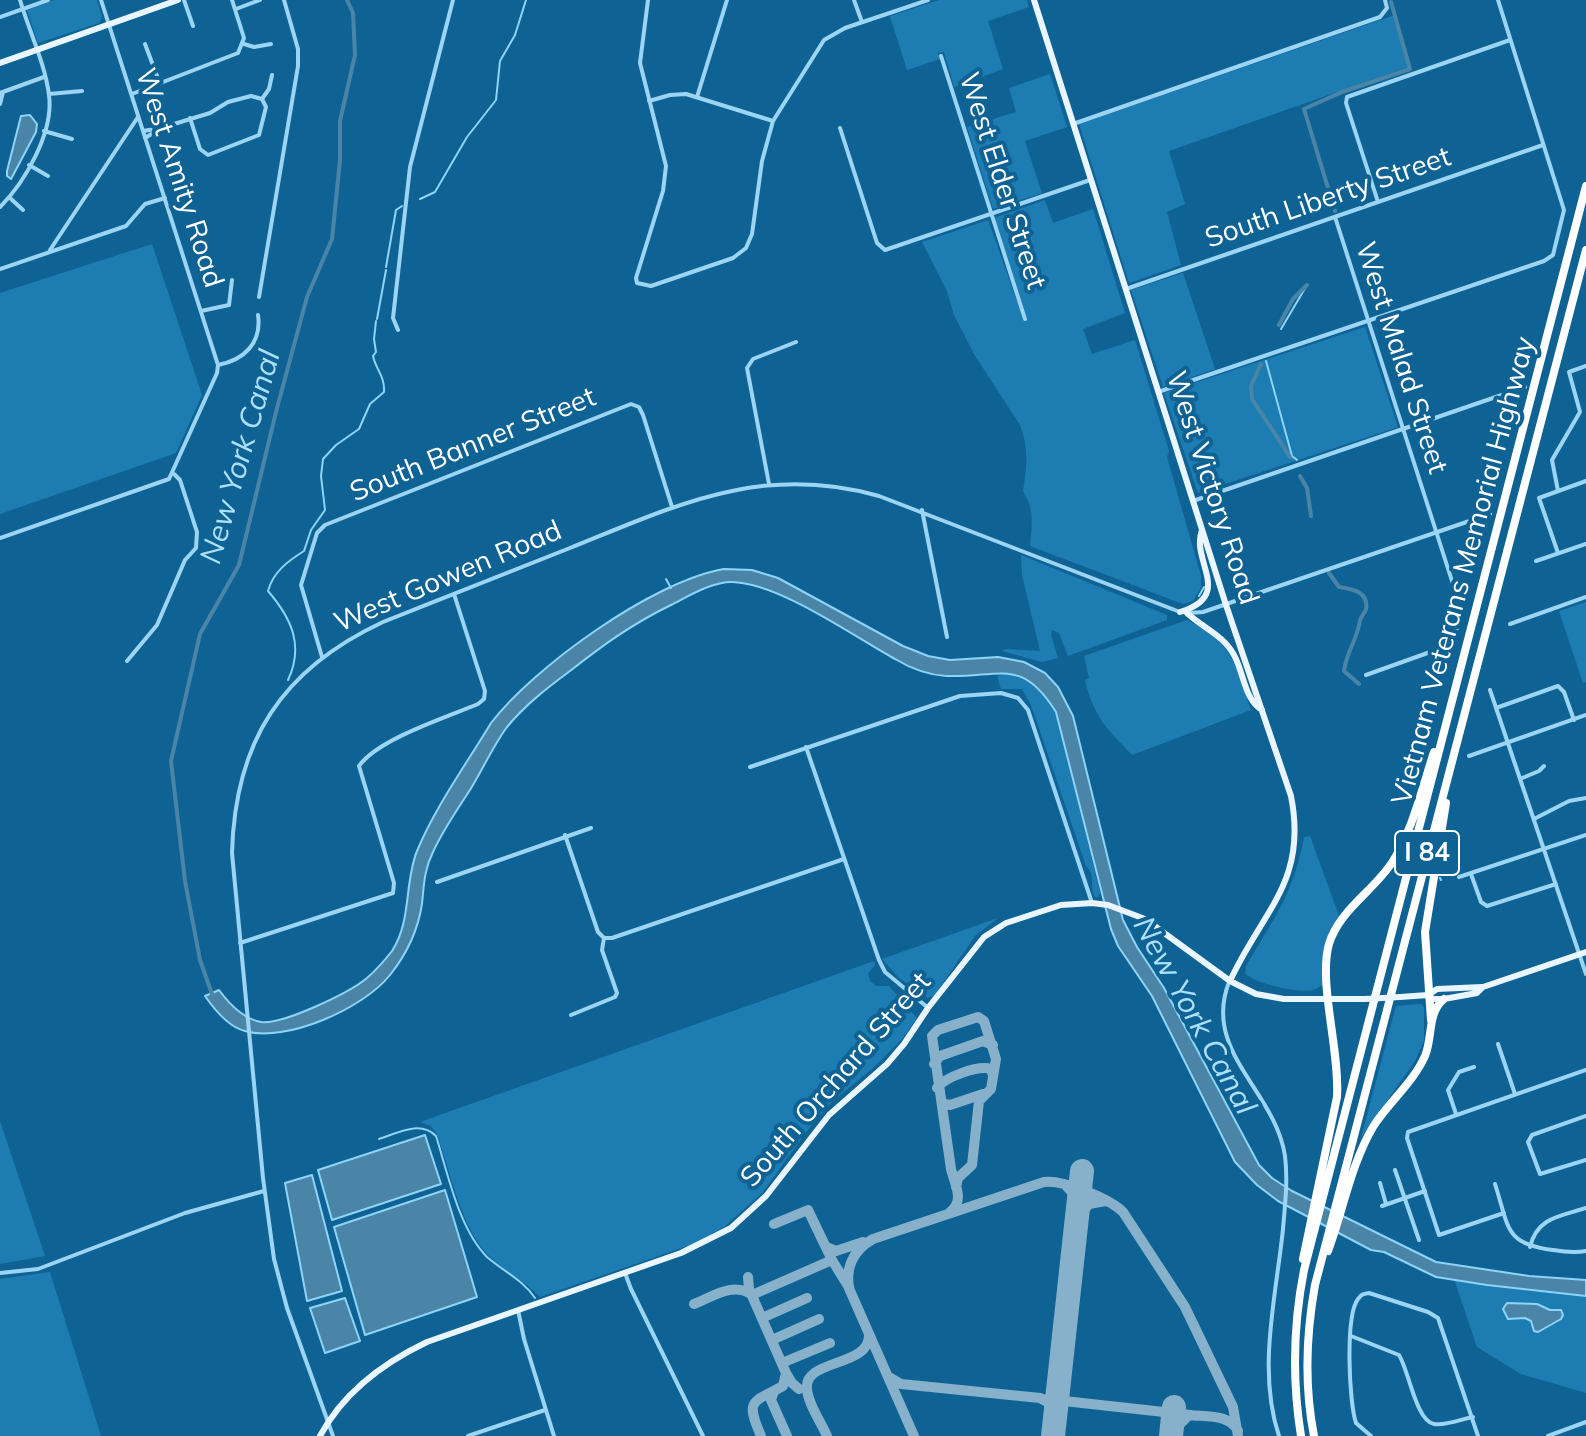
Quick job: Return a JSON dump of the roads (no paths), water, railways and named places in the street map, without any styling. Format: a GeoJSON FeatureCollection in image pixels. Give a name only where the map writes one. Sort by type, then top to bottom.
{"type":"FeatureCollection","features":[{"type":"Feature","properties":{"kind":"highway","name":"Vietnam Veterans Memorial Highway"},"geometry":{"type":"LineString","coordinates":[[1301,1436],[1294,1379],[1296,1321],[1312,1224],[1586,186]]}},
{"type":"Feature","properties":{"kind":"highway","name":"Vietnam Veterans Memorial Highway"},"geometry":{"type":"LineString","coordinates":[[1338,1208],[1586,250]]}},
{"type":"Feature","properties":{"kind":"highway"},"geometry":{"type":"LineString","coordinates":[[1318,1199],[1337,1097],[1337,1056],[1327,957],[1331,939],[1342,919],[1377,882],[1400,848],[1454,694]]}},
{"type":"Feature","properties":{"kind":"highway"},"geometry":{"type":"LineString","coordinates":[[1431,1023],[1425,932],[1453,755]]}},
{"type":"Feature","properties":{"kind":"highway"},"geometry":{"type":"LineString","coordinates":[[1314,1436],[1308,1396],[1307,1352],[1315,1285],[1338,1208],[1373,1127],[1425,1056],[1431,1023],[1437,1006],[1444,999]]}},
{"type":"Feature","properties":{"kind":"main road"},"geometry":{"type":"LineString","coordinates":[[0,63],[178,0]]}},
{"type":"Feature","properties":{"kind":"main road","name":"West Victory Road"},"geometry":{"type":"LineString","coordinates":[[1034,0],[1226,605],[1291,796],[1296,829],[1294,854],[1284,887],[1230,981]]}},
{"type":"Feature","properties":{"kind":"main road"},"geometry":{"type":"LineString","coordinates":[[1202,530],[1200,546],[1208,574],[1208,587],[1204,599],[1184,612],[1212,629],[1228,646],[1235,656],[1252,705],[1262,710]]}},
{"type":"Feature","properties":{"kind":"main road","name":"South Orchard Street"},"geometry":{"type":"LineString","coordinates":[[328,1421],[362,1383],[405,1353],[699,1246],[731,1228],[747,1216],[783,1176],[829,1115],[887,1064],[984,937],[1006,923],[1054,907],[1096,904],[1119,908],[1151,923],[1230,981],[1256,994],[1284,999],[1400,997],[1428,995],[1437,989],[1483,987],[1583,954]]}},
{"type":"Feature","properties":{"kind":"main road","name":"South Orchard Street"},"geometry":{"type":"LineString","coordinates":[[1428,995],[1433,999],[1444,999],[1477,993],[1483,987]]}},
{"type":"Feature","properties":{"kind":"main road"},"geometry":{"type":"LineString","coordinates":[[320,1436],[328,1421]]}},
{"type":"Feature","properties":{"kind":"street"},"geometry":{"type":"LineString","coordinates":[[0,207],[29,165],[44,131],[50,106],[37,50],[20,0]]}},
{"type":"Feature","properties":{"kind":"street"},"geometry":{"type":"LineString","coordinates":[[0,17],[48,0]]}},
{"type":"Feature","properties":{"kind":"street","name":"West Amity Road"},"geometry":{"type":"LineString","coordinates":[[101,0],[218,367]]}},
{"type":"Feature","properties":{"kind":"street"},"geometry":{"type":"LineString","coordinates":[[184,0],[193,26]]}},
{"type":"Feature","properties":{"kind":"street"},"geometry":{"type":"LineString","coordinates":[[132,94],[230,59],[238,53],[244,44],[243,32],[232,0]]}},
{"type":"Feature","properties":{"kind":"street"},"geometry":{"type":"LineString","coordinates":[[235,9],[260,0]]}},
{"type":"Feature","properties":{"kind":"street"},"geometry":{"type":"LineString","coordinates":[[259,297],[298,66],[298,49],[284,0]]}},
{"type":"Feature","properties":{"kind":"street"},"geometry":{"type":"LineString","coordinates":[[398,330],[393,318],[409,176],[453,0]]}},
{"type":"Feature","properties":{"kind":"street"},"geometry":{"type":"LineString","coordinates":[[648,0],[640,63],[666,166],[663,191],[636,278],[637,283],[656,285],[733,258],[746,248],[752,234],[762,161],[773,121],[824,40],[833,33],[928,0]]}},
{"type":"Feature","properties":{"kind":"street"},"geometry":{"type":"LineString","coordinates":[[697,97],[727,0]]}},
{"type":"Feature","properties":{"kind":"street"},"geometry":{"type":"LineString","coordinates":[[854,0],[862,22]]}},
{"type":"Feature","properties":{"kind":"street"},"geometry":{"type":"LineString","coordinates":[[1073,124],[1380,17],[1385,12],[1385,0]]}},
{"type":"Feature","properties":{"kind":"street"},"geometry":{"type":"LineString","coordinates":[[1158,392],[1544,261],[1553,255],[1564,210],[1498,0]]}},
{"type":"Feature","properties":{"kind":"street"},"geometry":{"type":"LineString","coordinates":[[1378,202],[1346,103],[1347,97],[1510,40]]}},
{"type":"Feature","properties":{"kind":"street"},"geometry":{"type":"LineString","coordinates":[[145,44],[160,84]]}},
{"type":"Feature","properties":{"kind":"street"},"geometry":{"type":"LineString","coordinates":[[244,44],[254,47],[271,44]]}},
{"type":"Feature","properties":{"kind":"street","name":"West Elder Street"},"geometry":{"type":"LineString","coordinates":[[941,56],[1025,319]]}},
{"type":"Feature","properties":{"kind":"street"},"geometry":{"type":"LineString","coordinates":[[262,99],[269,89],[272,75]]}},
{"type":"Feature","properties":{"kind":"street"},"geometry":{"type":"LineString","coordinates":[[0,104],[2,92],[44,77]]}},
{"type":"Feature","properties":{"kind":"street"},"geometry":{"type":"LineString","coordinates":[[49,94],[82,91]]}},
{"type":"Feature","properties":{"kind":"street"},"geometry":{"type":"LineString","coordinates":[[649,101],[678,93],[773,121]]}},
{"type":"Feature","properties":{"kind":"street"},"geometry":{"type":"LineString","coordinates":[[143,131],[161,128],[251,96],[262,99],[266,107],[259,135],[208,155],[203,153],[190,118]]}},
{"type":"Feature","properties":{"kind":"street"},"geometry":{"type":"LineString","coordinates":[[49,252],[139,116]]}},
{"type":"Feature","properties":{"kind":"street"},"geometry":{"type":"LineString","coordinates":[[145,138],[161,128]]}},
{"type":"Feature","properties":{"kind":"street"},"geometry":{"type":"LineString","coordinates":[[840,128],[877,243],[883,249],[1090,180]]}},
{"type":"Feature","properties":{"kind":"street"},"geometry":{"type":"LineString","coordinates":[[44,131],[72,139]]}},
{"type":"Feature","properties":{"kind":"street","name":"South Liberty Street"},"geometry":{"type":"LineString","coordinates":[[1125,289],[1543,145]]}},
{"type":"Feature","properties":{"kind":"street"},"geometry":{"type":"LineString","coordinates":[[29,165],[48,176]]}},
{"type":"Feature","properties":{"kind":"street"},"geometry":{"type":"LineString","coordinates":[[9,198],[23,210]]}},
{"type":"Feature","properties":{"kind":"street"},"geometry":{"type":"LineString","coordinates":[[0,269],[126,226],[145,204],[165,198]]}},
{"type":"Feature","properties":{"kind":"street","name":"West Malad Street"},"geometry":{"type":"LineString","coordinates":[[1335,217],[1461,609],[1454,640],[1447,646],[1366,675]]}},
{"type":"Feature","properties":{"kind":"street"},"geometry":{"type":"LineString","coordinates":[[201,311],[229,305],[232,280]]}},
{"type":"Feature","properties":{"kind":"street"},"geometry":{"type":"LineString","coordinates":[[0,538],[164,482],[173,473],[218,367],[246,354],[259,325],[258,315]]}},
{"type":"Feature","properties":{"kind":"street"},"geometry":{"type":"LineString","coordinates":[[769,484],[747,368],[753,359],[796,342]]}},
{"type":"Feature","properties":{"kind":"street"},"geometry":{"type":"LineString","coordinates":[[1558,491],[1552,460],[1580,407],[1569,372],[1586,366]]}},
{"type":"Feature","properties":{"kind":"street"},"geometry":{"type":"LineString","coordinates":[[1193,501],[1525,387]]}},
{"type":"Feature","properties":{"kind":"street","name":"South Banner Street"},"geometry":{"type":"LineString","coordinates":[[322,657],[301,585],[317,533],[325,525],[626,406],[636,405],[643,415],[672,507]]}},
{"type":"Feature","properties":{"kind":"street"},"geometry":{"type":"LineString","coordinates":[[127,661],[157,625],[185,560],[196,548],[197,532],[180,480],[173,473]]}},
{"type":"Feature","properties":{"kind":"street"},"geometry":{"type":"LineString","coordinates":[[1558,553],[1539,498],[1586,481]]}},
{"type":"Feature","properties":{"kind":"street","name":"West Gowen Road"},"geometry":{"type":"LineString","coordinates":[[333,1436],[287,1308],[272,1250],[232,853],[236,802],[251,752],[290,685],[322,657],[369,629],[672,507],[721,491],[769,484],[810,483],[879,496],[1184,612]]}},
{"type":"Feature","properties":{"kind":"street"},"geometry":{"type":"LineString","coordinates":[[922,510],[947,637]]}},
{"type":"Feature","properties":{"kind":"street"},"geometry":{"type":"LineString","coordinates":[[1184,612],[1203,612],[1226,605],[1490,514]]}},
{"type":"Feature","properties":{"kind":"street"},"geometry":{"type":"LineString","coordinates":[[1536,561],[1586,544]]}},
{"type":"Feature","properties":{"kind":"street"},"geometry":{"type":"LineString","coordinates":[[240,943],[383,897],[394,890],[359,766],[371,754],[407,733],[484,699],[485,691],[454,594]]}},
{"type":"Feature","properties":{"kind":"street"},"geometry":{"type":"LineString","coordinates":[[1510,624],[1586,597]]}},
{"type":"Feature","properties":{"kind":"street"},"geometry":{"type":"LineString","coordinates":[[1496,708],[1558,686],[1563,689],[1574,720]]}},
{"type":"Feature","properties":{"kind":"street"},"geometry":{"type":"LineString","coordinates":[[1490,690],[1583,954],[1586,974]]}},
{"type":"Feature","properties":{"kind":"street"},"geometry":{"type":"LineString","coordinates":[[750,767],[945,699],[1001,693],[1018,698],[1028,710],[1096,904]]}},
{"type":"Feature","properties":{"kind":"street"},"geometry":{"type":"LineString","coordinates":[[1469,756],[1586,715]]}},
{"type":"Feature","properties":{"kind":"street"},"geometry":{"type":"LineString","coordinates":[[806,747],[879,960],[885,972],[928,1008]]}},
{"type":"Feature","properties":{"kind":"street"},"geometry":{"type":"LineString","coordinates":[[1520,779],[1544,766]]}},
{"type":"Feature","properties":{"kind":"street"},"geometry":{"type":"LineString","coordinates":[[1534,819],[1569,801],[1586,798]]}},
{"type":"Feature","properties":{"kind":"street"},"geometry":{"type":"LineString","coordinates":[[437,882],[591,828]]}},
{"type":"Feature","properties":{"kind":"street"},"geometry":{"type":"LineString","coordinates":[[565,835],[598,932],[604,938],[612,938],[844,859]]}},
{"type":"Feature","properties":{"kind":"street"},"geometry":{"type":"LineString","coordinates":[[1459,877],[1586,835]]}},
{"type":"Feature","properties":{"kind":"street"},"geometry":{"type":"LineString","coordinates":[[1471,873],[1481,902],[1487,906],[1556,884]]}},
{"type":"Feature","properties":{"kind":"street"},"geometry":{"type":"LineString","coordinates":[[571,1015],[615,997],[617,993],[602,950],[604,938]]}},
{"type":"Feature","properties":{"kind":"street"},"geometry":{"type":"LineString","coordinates":[[1230,981],[1224,995],[1222,1023],[1225,1034],[1232,1053],[1278,1127],[1285,1155],[1287,1185],[1267,1377],[1271,1414],[1279,1436]]}},
{"type":"Feature","properties":{"kind":"street"},"geometry":{"type":"LineString","coordinates":[[1498,1044],[1515,1094]]}},
{"type":"Feature","properties":{"kind":"street"},"geometry":{"type":"LineString","coordinates":[[1456,1114],[1448,1090],[1459,1072],[1474,1067]]}},
{"type":"Feature","properties":{"kind":"street"},"geometry":{"type":"LineString","coordinates":[[1504,1213],[1439,1235],[1407,1138],[1408,1132],[1586,1070]]}},
{"type":"Feature","properties":{"kind":"street"},"geometry":{"type":"LineString","coordinates":[[1586,1116],[1529,1138],[1528,1142],[1540,1174],[1586,1160]]}},
{"type":"Feature","properties":{"kind":"street"},"geometry":{"type":"LineString","coordinates":[[1395,1170],[1419,1240]]}},
{"type":"Feature","properties":{"kind":"street"},"geometry":{"type":"LineString","coordinates":[[1380,1183],[1384,1205],[1425,1191]]}},
{"type":"Feature","properties":{"kind":"street"},"geometry":{"type":"LineString","coordinates":[[1495,1184],[1513,1236],[1530,1247],[1575,1253],[1586,1251]]}},
{"type":"Feature","properties":{"kind":"street"},"geometry":{"type":"LineString","coordinates":[[0,1273],[38,1269],[185,1213],[264,1191]]}},
{"type":"Feature","properties":{"kind":"street"},"geometry":{"type":"LineString","coordinates":[[1530,1247],[1533,1235],[1541,1225],[1586,1208]]}},
{"type":"Feature","properties":{"kind":"street"},"geometry":{"type":"LineString","coordinates":[[625,1273],[703,1436]]}},
{"type":"Feature","properties":{"kind":"street"},"geometry":{"type":"LineString","coordinates":[[1371,1436],[1359,1428],[1354,1417],[1350,1384],[1351,1336],[1355,1306],[1362,1295],[1375,1293],[1438,1318],[1478,1436]]}},
{"type":"Feature","properties":{"kind":"street"},"geometry":{"type":"LineString","coordinates":[[518,1310],[554,1436]]}},
{"type":"Feature","properties":{"kind":"street"},"geometry":{"type":"LineString","coordinates":[[1351,1336],[1399,1355],[1420,1413],[1429,1422],[1438,1424],[1473,1417]]}},
{"type":"Feature","properties":{"kind":"street"},"geometry":{"type":"LineString","coordinates":[[470,1436],[545,1410]]}},
{"type":"Feature","properties":{"kind":"street"},"geometry":{"type":"LineString","coordinates":[[1548,1436],[1586,1422]]}},
{"type":"Feature","properties":{"kind":"waterway","name":"New York Canal"},"geometry":{"type":"LineString","coordinates":[[213,997],[200,960],[185,881],[171,761],[200,634],[239,565],[307,297],[332,239],[340,160],[340,121],[355,55],[353,13],[347,0]]}},
{"type":"Feature","properties":{"kind":"waterway"},"geometry":{"type":"LineString","coordinates":[[420,199],[435,192],[467,137],[496,100],[500,61],[515,35],[526,0]]}},
{"type":"Feature","properties":{"kind":"waterway"},"geometry":{"type":"LineString","coordinates":[[1335,211],[1304,109],[1342,92],[1410,69],[1391,2]]}},
{"type":"Feature","properties":{"kind":"waterway"},"geometry":{"type":"LineString","coordinates":[[386,267],[396,210],[402,206]]}},
{"type":"Feature","properties":{"kind":"waterway"},"geometry":{"type":"LineString","coordinates":[[377,319],[386,270]]}},
{"type":"Feature","properties":{"kind":"waterway"},"geometry":{"type":"LineString","coordinates":[[1281,329],[1307,285]]}},
{"type":"Feature","properties":{"kind":"waterway"},"geometry":{"type":"LineString","coordinates":[[1279,325],[1293,299],[1307,285]]}},
{"type":"Feature","properties":{"kind":"waterway"},"geometry":{"type":"LineString","coordinates":[[288,680],[295,656],[293,633],[284,612],[268,591],[277,573],[304,551],[311,530],[325,510],[321,476],[323,459],[336,445],[359,429],[370,404],[384,392],[373,356],[376,352],[376,321]]}},
{"type":"Feature","properties":{"kind":"waterway"},"geometry":{"type":"LineString","coordinates":[[1266,361],[1292,456],[1297,460]]}},
{"type":"Feature","properties":{"kind":"waterway"},"geometry":{"type":"LineString","coordinates":[[1261,364],[1251,386],[1252,399],[1290,457]]}},
{"type":"Feature","properties":{"kind":"waterway"},"geometry":{"type":"LineString","coordinates":[[1300,476],[1307,488],[1311,516]]}},
{"type":"Feature","properties":{"kind":"waterway"},"geometry":{"type":"LineString","coordinates":[[1329,573],[1339,587],[1358,592],[1365,598],[1366,609],[1344,671],[1359,684]]}},
{"type":"Feature","properties":{"kind":"waterway"},"geometry":{"type":"LineString","coordinates":[[666,579],[671,588]]}},
{"type":"Feature","properties":{"kind":"waterway"},"geometry":{"type":"LineString","coordinates":[[1199,596],[1204,587]]}},
{"type":"Feature","properties":{"kind":"waterway"},"geometry":{"type":"LineString","coordinates":[[379,1139],[416,1128],[430,1131],[436,1136],[469,1232],[487,1257],[519,1281],[535,1298]]}}]}
